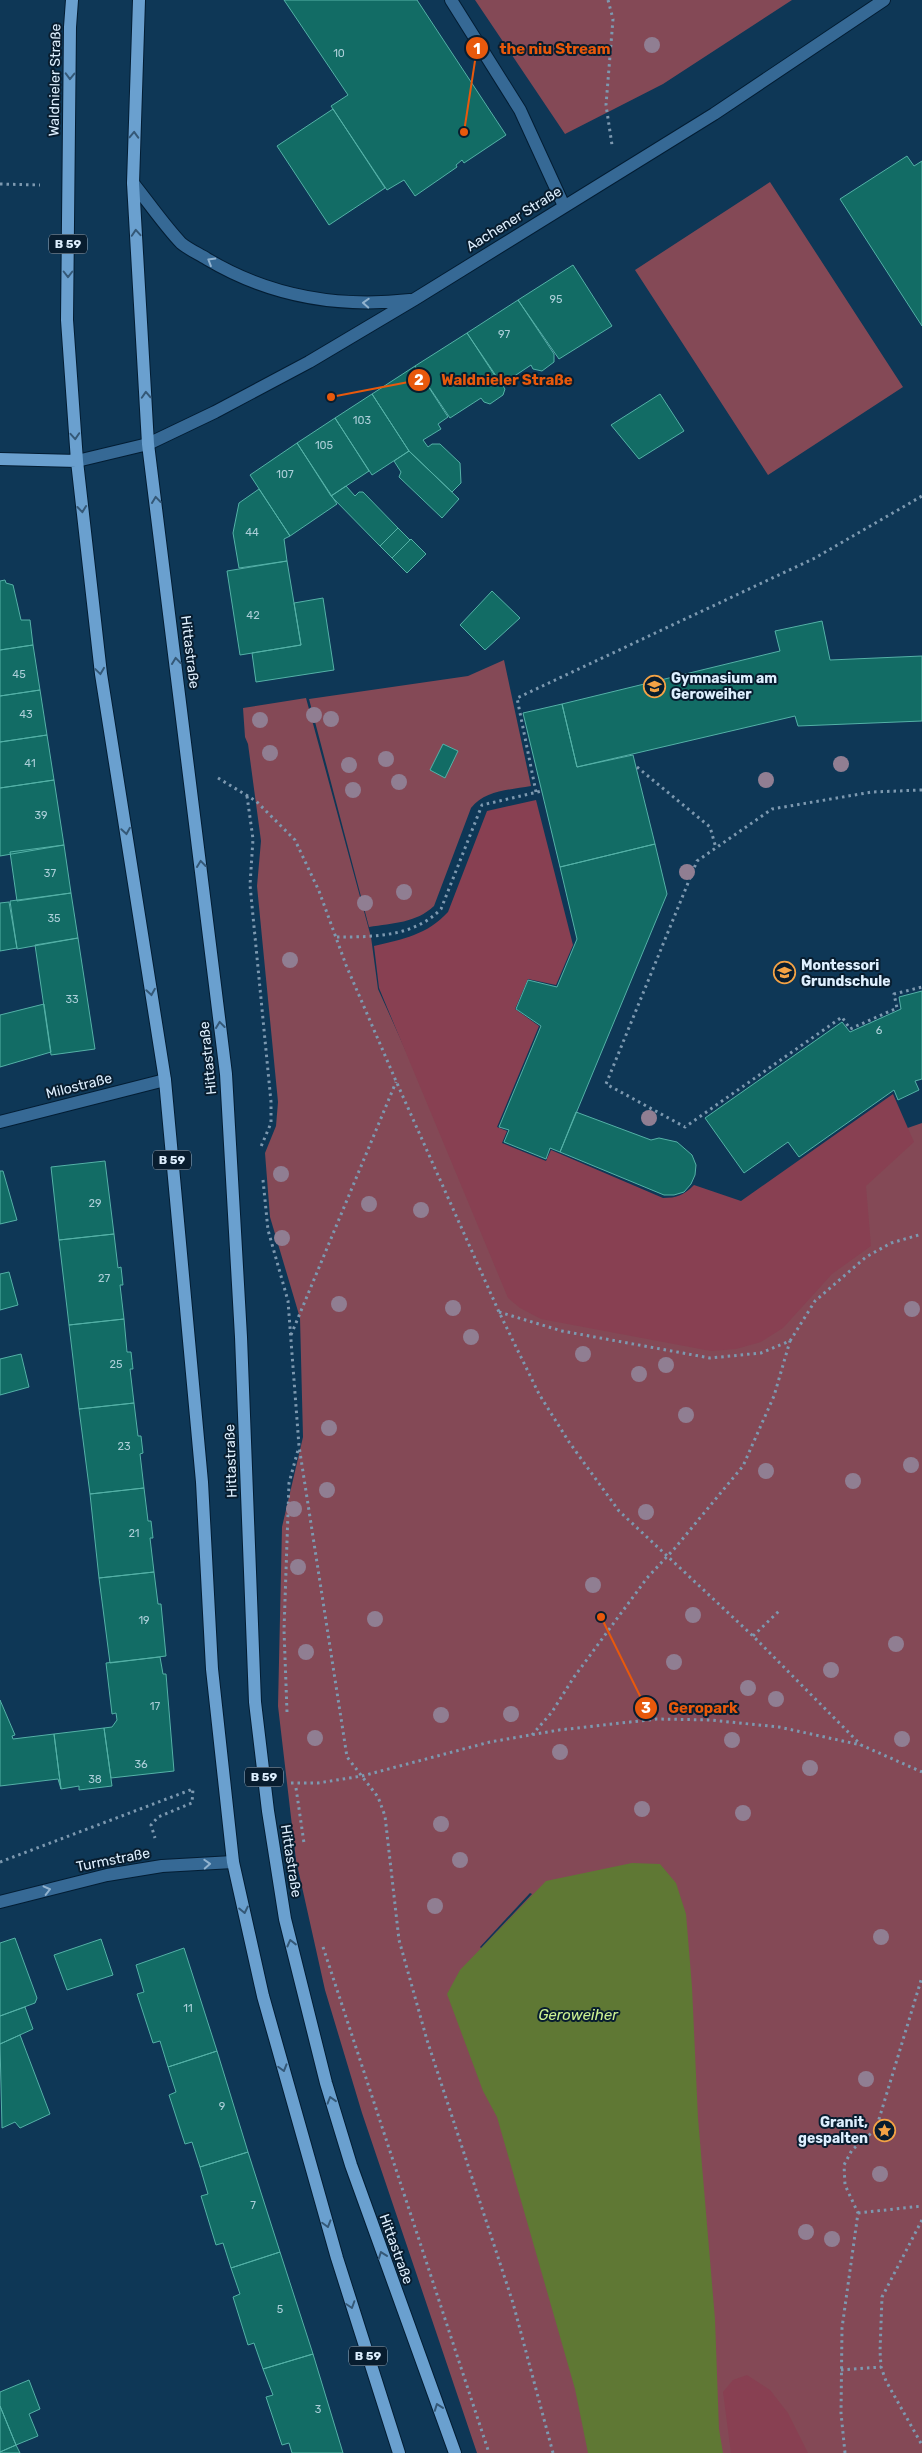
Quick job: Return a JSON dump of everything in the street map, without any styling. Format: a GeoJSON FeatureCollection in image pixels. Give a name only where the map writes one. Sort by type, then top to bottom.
{"type":"FeatureCollection","features":[{"type":"Feature","properties":{"kind":"main road","name":"Waldnieler Straße"},"geometry":{"type":"LineString","coordinates":[[72,0],[67,320],[77,461]]}},
{"type":"Feature","properties":{"kind":"main road","name":"B 59"},"geometry":{"type":"LineString","coordinates":[[139,0],[133,183],[148,444]]}},
{"type":"Feature","properties":{"kind":"main road","name":"Hittastraße"},"geometry":{"type":"LineString","coordinates":[[148,444],[189,761],[226,1074],[241,1337],[255,1702],[268,1811],[286,1919],[326,2083],[351,2165],[455,2453]]}},
{"type":"Feature","properties":{"kind":"main road"},"geometry":{"type":"LineString","coordinates":[[0,459],[77,461]]}},
{"type":"Feature","properties":{"kind":"main road","name":"B 59"},"geometry":{"type":"LineString","coordinates":[[77,461],[101,674],[165,1080],[202,1482],[212,1669],[233,1862],[263,1996],[337,2258],[399,2453]]}},
{"type":"Feature","properties":{"kind":"street"},"geometry":{"type":"LineString","coordinates":[[451,0],[520,110],[564,206]]}},
{"type":"Feature","properties":{"kind":"street","name":"Aachener Straße"},"geometry":{"type":"LineString","coordinates":[[77,461],[148,444],[309,362],[415,299],[714,114],[868,4],[884,0]]}},
{"type":"Feature","properties":{"kind":"street"},"geometry":{"type":"LineString","coordinates":[[133,183],[182,244],[218,266],[258,284],[318,300],[378,304],[415,299]]}},
{"type":"Feature","properties":{"kind":"street","name":"Milostraße"},"geometry":{"type":"LineString","coordinates":[[0,1122],[165,1080]]}},
{"type":"Feature","properties":{"kind":"street","name":"Turmstraße"},"geometry":{"type":"LineString","coordinates":[[0,1902],[106,1875],[162,1866],[233,1862]]}},
{"type":"Feature","properties":{"kind":"path"},"geometry":{"type":"LineString","coordinates":[[608,0],[613,20],[606,105],[617,173]]}},
{"type":"Feature","properties":{"kind":"path"},"geometry":{"type":"LineString","coordinates":[[0,184],[68,185]]}},
{"type":"Feature","properties":{"kind":"path"},"geometry":{"type":"LineString","coordinates":[[536,792],[517,698],[815,558],[922,496]]}},
{"type":"Feature","properties":{"kind":"path"},"geometry":{"type":"LineString","coordinates":[[189,761],[256,801],[279,822],[294,840],[320,891],[336,937],[396,1081],[499,1312],[539,1394],[590,1473],[619,1510],[753,1636],[862,1745]]}},
{"type":"Feature","properties":{"kind":"path"},"geometry":{"type":"LineString","coordinates":[[637,767],[710,827],[716,848]]}},
{"type":"Feature","properties":{"kind":"path"},"geometry":{"type":"LineString","coordinates":[[922,790],[872,792],[772,809],[697,861],[606,1084],[685,1127],[842,1017],[850,1029],[897,1008],[894,994],[922,987]]}},
{"type":"Feature","properties":{"kind":"path"},"geometry":{"type":"LineString","coordinates":[[336,937],[372,937],[415,928],[432,918],[441,909],[482,805],[542,791]]}},
{"type":"Feature","properties":{"kind":"path"},"geometry":{"type":"LineString","coordinates":[[247,796],[253,839],[250,885],[271,1102],[271,1123],[260,1150]]}},
{"type":"Feature","properties":{"kind":"path"},"geometry":{"type":"LineString","coordinates":[[291,1336],[396,1081]]}},
{"type":"Feature","properties":{"kind":"path"},"geometry":{"type":"LineString","coordinates":[[262,1170],[268,1230],[288,1301],[299,1446],[347,1757],[378,1796],[385,1816],[399,1940],[427,2040],[513,2303],[553,2453]]}},
{"type":"Feature","properties":{"kind":"path"},"geometry":{"type":"LineString","coordinates":[[532,1735],[552,1712],[574,1677],[642,1584],[668,1556],[743,1466],[774,1396],[790,1341],[815,1301],[837,1280],[866,1257],[891,1243],[922,1234]]}},
{"type":"Feature","properties":{"kind":"path"},"geometry":{"type":"LineString","coordinates":[[499,1312],[562,1330],[710,1358],[761,1354],[790,1341]]}},
{"type":"Feature","properties":{"kind":"path"},"geometry":{"type":"LineString","coordinates":[[287,1717],[284,1630],[289,1483],[299,1446]]}},
{"type":"Feature","properties":{"kind":"path"},"geometry":{"type":"LineString","coordinates":[[753,1636],[779,1611]]}},
{"type":"Feature","properties":{"kind":"path"},"geometry":{"type":"LineString","coordinates":[[286,1783],[318,1783],[362,1776],[490,1742],[657,1719],[710,1720],[779,1727],[862,1745],[922,1772]]}},
{"type":"Feature","properties":{"kind":"path"},"geometry":{"type":"LineString","coordinates":[[294,1776],[304,1845]]}},
{"type":"Feature","properties":{"kind":"path"},"geometry":{"type":"LineString","coordinates":[[0,1862],[193,1789],[192,1803],[158,1817],[151,1825]]}},
{"type":"Feature","properties":{"kind":"path"},"geometry":{"type":"LineString","coordinates":[[322,1943],[488,2453]]}},
{"type":"Feature","properties":{"kind":"path"},"geometry":{"type":"LineString","coordinates":[[845,2453],[841,2412],[842,2328],[858,2213],[845,2185],[844,2165],[852,2150],[876,2129],[922,1977]]}},
{"type":"Feature","properties":{"kind":"path"},"geometry":{"type":"LineString","coordinates":[[858,2213],[922,2206]]}},
{"type":"Feature","properties":{"kind":"path"},"geometry":{"type":"LineString","coordinates":[[922,2220],[882,2297],[881,2367],[886,2381],[922,2446]]}},
{"type":"Feature","properties":{"kind":"path"},"geometry":{"type":"LineString","coordinates":[[841,2370],[881,2367]]}},
{"type":"Feature","properties":{"kind":"shaded area"},"geometry":{"type":"Polygon","coordinates":[[[475,0],[792,0],[663,84],[565,134],[475,0]]]}},
{"type":"Feature","properties":{"kind":"shaded area"},"geometry":{"type":"Polygon","coordinates":[[[770,182],[903,387],[768,475],[635,270],[770,182]]]}},
{"type":"Feature","properties":{"kind":"shaded area"},"geometry":{"type":"Polygon","coordinates":[[[504,660],[531,786],[491,794],[471,808],[434,906],[427,912],[412,919],[369,927],[309,699],[468,676],[504,660]]]}},
{"type":"Feature","properties":{"kind":"shaded area"},"geometry":{"type":"Polygon","coordinates":[[[306,698],[371,937],[378,989],[509,1280],[616,1313],[899,1131],[922,1123],[922,2453],[477,2453],[362,2113],[325,1990],[296,1860],[278,1706],[282,1527],[303,1437],[300,1318],[270,1217],[265,1153],[276,1126],[278,1102],[257,886],[261,841],[248,744],[245,737],[243,708],[306,698]]]}},
{"type":"Feature","properties":{"kind":"shaded area"},"geometry":{"type":"Polygon","coordinates":[[[536,800],[573,945],[556,985],[528,979],[515,1009],[539,1026],[497,1127],[507,1131],[502,1143],[546,1161],[551,1150],[663,1198],[680,1195],[694,1185],[741,1201],[893,1094],[914,1142],[866,1186],[871,1246],[832,1274],[783,1328],[761,1342],[736,1349],[711,1351],[541,1319],[520,1308],[508,1298],[379,988],[374,946],[414,935],[440,920],[448,912],[487,811],[536,800]]]}},
{"type":"Feature","properties":{"kind":"shaded area"},"geometry":{"type":"Polygon","coordinates":[[[747,2375],[770,2390],[788,2413],[808,2453],[731,2453],[723,2392],[733,2380],[747,2375]]]}},
{"type":"Feature","properties":{"kind":"water","name":"Geroweiher"},"geometry":{"type":"Polygon","coordinates":[[[632,1863],[660,1864],[676,1883],[686,1914],[692,1987],[698,2118],[715,2319],[719,2429],[723,2453],[588,2453],[575,2389],[497,2117],[483,2091],[447,1994],[460,1970],[546,1881],[632,1863]]]}},
{"type":"Feature","properties":{"kind":"pier"},"geometry":{"type":"Polygon","coordinates":[[[530,1893],[532,1894],[481,1948],[480,1947],[530,1893]]]}},
{"type":"Feature","properties":{"kind":"building"},"geometry":{"type":"Polygon","coordinates":[[[284,0],[417,0],[506,135],[464,163],[462,160],[456,165],[457,167],[415,196],[404,180],[387,190],[331,106],[348,95],[284,0]]]}},
{"type":"Feature","properties":{"kind":"building"},"geometry":{"type":"Polygon","coordinates":[[[333,109],[385,188],[329,225],[277,146],[333,109]]]}},
{"type":"Feature","properties":{"kind":"building"},"geometry":{"type":"Polygon","coordinates":[[[907,156],[914,166],[922,161],[922,326],[840,199],[907,156]]]}},
{"type":"Feature","properties":{"kind":"building"},"geometry":{"type":"Polygon","coordinates":[[[573,265],[612,326],[559,359],[518,300],[573,265]]]}},
{"type":"Feature","properties":{"kind":"building"},"geometry":{"type":"Polygon","coordinates":[[[518,300],[554,354],[554,362],[542,371],[533,369],[531,365],[501,385],[467,333],[518,300]]]}},
{"type":"Feature","properties":{"kind":"building"},"geometry":{"type":"Polygon","coordinates":[[[467,333],[505,389],[503,395],[490,404],[484,402],[481,398],[450,418],[415,366],[467,333]]]}},
{"type":"Feature","properties":{"kind":"building"},"geometry":{"type":"Polygon","coordinates":[[[415,366],[448,417],[438,424],[441,429],[423,440],[428,447],[432,444],[440,444],[460,463],[461,483],[452,492],[409,451],[372,394],[415,366]]]}},
{"type":"Feature","properties":{"kind":"building"},"geometry":{"type":"Polygon","coordinates":[[[372,394],[409,451],[372,475],[335,418],[372,394]]]}},
{"type":"Feature","properties":{"kind":"building"},"geometry":{"type":"Polygon","coordinates":[[[660,394],[684,431],[639,459],[611,425],[660,394]]]}},
{"type":"Feature","properties":{"kind":"building"},"geometry":{"type":"Polygon","coordinates":[[[335,418],[369,471],[331,496],[297,443],[335,418]]]}},
{"type":"Feature","properties":{"kind":"building"},"geometry":{"type":"Polygon","coordinates":[[[297,443],[337,504],[290,536],[250,475],[297,443]]]}},
{"type":"Feature","properties":{"kind":"building"},"geometry":{"type":"Polygon","coordinates":[[[409,451],[459,499],[442,518],[399,477],[401,472],[394,461],[409,451]]]}},
{"type":"Feature","properties":{"kind":"building"},"geometry":{"type":"Polygon","coordinates":[[[346,486],[355,496],[359,492],[363,492],[398,528],[380,546],[331,496],[346,486]]]}},
{"type":"Feature","properties":{"kind":"building"},"geometry":{"type":"Polygon","coordinates":[[[259,489],[290,536],[284,539],[287,561],[239,568],[233,533],[239,503],[259,489]]]}},
{"type":"Feature","properties":{"kind":"building"},"geometry":{"type":"Polygon","coordinates":[[[398,528],[410,540],[392,558],[380,546],[398,528]]]}},
{"type":"Feature","properties":{"kind":"building"},"geometry":{"type":"Polygon","coordinates":[[[411,539],[426,554],[407,573],[392,558],[411,539]]]}},
{"type":"Feature","properties":{"kind":"building"},"geometry":{"type":"Polygon","coordinates":[[[287,561],[301,645],[240,655],[227,571],[287,561]]]}},
{"type":"Feature","properties":{"kind":"building"},"geometry":{"type":"Polygon","coordinates":[[[5,580],[6,583],[13,585],[21,620],[30,620],[33,645],[0,650],[0,581],[5,580]]]}},
{"type":"Feature","properties":{"kind":"building"},"geometry":{"type":"Polygon","coordinates":[[[492,591],[520,618],[485,650],[460,625],[492,591]]]}},
{"type":"Feature","properties":{"kind":"building"},"geometry":{"type":"Polygon","coordinates":[[[323,598],[334,670],[256,682],[252,653],[301,645],[294,603],[323,598]]]}},
{"type":"Feature","properties":{"kind":"building"},"geometry":{"type":"Polygon","coordinates":[[[822,621],[830,660],[922,656],[922,721],[798,726],[795,716],[577,767],[562,704],[780,651],[775,631],[822,621]]]}},
{"type":"Feature","properties":{"kind":"building"},"geometry":{"type":"Polygon","coordinates":[[[33,645],[40,690],[0,696],[0,650],[33,645]]]}},
{"type":"Feature","properties":{"kind":"building"},"geometry":{"type":"Polygon","coordinates":[[[40,690],[47,735],[0,742],[0,696],[40,690]]]}},
{"type":"Feature","properties":{"kind":"building"},"geometry":{"type":"Polygon","coordinates":[[[562,704],[577,767],[633,755],[655,844],[560,867],[523,713],[562,704]]]}},
{"type":"Feature","properties":{"kind":"building"},"geometry":{"type":"Polygon","coordinates":[[[47,735],[54,780],[0,788],[0,742],[47,735]]]}},
{"type":"Feature","properties":{"kind":"building"},"geometry":{"type":"Polygon","coordinates":[[[443,744],[458,751],[445,778],[430,770],[443,744]]]}},
{"type":"Feature","properties":{"kind":"building"},"geometry":{"type":"Polygon","coordinates":[[[54,780],[64,845],[0,856],[0,788],[54,780]]]}},
{"type":"Feature","properties":{"kind":"building"},"geometry":{"type":"Polygon","coordinates":[[[655,844],[667,894],[560,1152],[550,1148],[546,1159],[504,1142],[509,1130],[499,1127],[541,1026],[516,1009],[528,980],[557,987],[577,939],[560,867],[655,844]]]}},
{"type":"Feature","properties":{"kind":"building"},"geometry":{"type":"Polygon","coordinates":[[[64,845],[71,893],[17,901],[10,852],[64,845]]]}},
{"type":"Feature","properties":{"kind":"building"},"geometry":{"type":"Polygon","coordinates":[[[71,893],[78,938],[17,949],[10,901],[71,893]]]}},
{"type":"Feature","properties":{"kind":"building"},"geometry":{"type":"Polygon","coordinates":[[[9,902],[17,948],[0,951],[0,903],[9,902]]]}},
{"type":"Feature","properties":{"kind":"building"},"geometry":{"type":"Polygon","coordinates":[[[78,938],[95,1049],[51,1055],[35,945],[78,938]]]}},
{"type":"Feature","properties":{"kind":"building"},"geometry":{"type":"Polygon","coordinates":[[[922,991],[922,1079],[915,1081],[919,1090],[898,1100],[894,1090],[799,1157],[788,1142],[744,1173],[705,1118],[842,1022],[850,1032],[901,1009],[899,997],[922,991]]]}},
{"type":"Feature","properties":{"kind":"building"},"geometry":{"type":"Polygon","coordinates":[[[44,1004],[51,1052],[0,1067],[0,1015],[44,1004]]]}},
{"type":"Feature","properties":{"kind":"building"},"geometry":{"type":"Polygon","coordinates":[[[576,1112],[651,1140],[659,1138],[677,1142],[692,1155],[696,1165],[695,1175],[691,1184],[684,1192],[664,1195],[560,1152],[576,1112]]]}},
{"type":"Feature","properties":{"kind":"building"},"geometry":{"type":"Polygon","coordinates":[[[105,1161],[114,1234],[59,1240],[51,1167],[105,1161]]]}},
{"type":"Feature","properties":{"kind":"building"},"geometry":{"type":"Polygon","coordinates":[[[0,1171],[3,1171],[17,1220],[0,1224],[0,1171]]]}},
{"type":"Feature","properties":{"kind":"building"},"geometry":{"type":"Polygon","coordinates":[[[114,1234],[118,1268],[121,1267],[123,1285],[120,1285],[124,1319],[69,1325],[59,1240],[114,1234]]]}},
{"type":"Feature","properties":{"kind":"building"},"geometry":{"type":"Polygon","coordinates":[[[9,1272],[18,1305],[0,1310],[0,1274],[9,1272]]]}},
{"type":"Feature","properties":{"kind":"building"},"geometry":{"type":"Polygon","coordinates":[[[124,1319],[127,1352],[131,1352],[133,1369],[130,1369],[134,1403],[79,1409],[69,1325],[124,1319]]]}},
{"type":"Feature","properties":{"kind":"building"},"geometry":{"type":"Polygon","coordinates":[[[21,1354],[29,1387],[0,1395],[0,1359],[21,1354]]]}},
{"type":"Feature","properties":{"kind":"building"},"geometry":{"type":"Polygon","coordinates":[[[134,1403],[138,1436],[141,1436],[143,1453],[140,1454],[144,1488],[90,1494],[79,1409],[134,1403]]]}},
{"type":"Feature","properties":{"kind":"building"},"geometry":{"type":"Polygon","coordinates":[[[144,1488],[148,1521],[151,1521],[153,1538],[150,1538],[154,1572],[99,1578],[90,1494],[144,1488]]]}},
{"type":"Feature","properties":{"kind":"building"},"geometry":{"type":"Polygon","coordinates":[[[154,1572],[158,1604],[161,1604],[166,1656],[110,1663],[99,1578],[154,1572]]]}},
{"type":"Feature","properties":{"kind":"building"},"geometry":{"type":"Polygon","coordinates":[[[160,1657],[163,1674],[166,1674],[174,1771],[111,1778],[104,1728],[112,1727],[117,1720],[116,1713],[112,1714],[106,1663],[160,1657]]]}},
{"type":"Feature","properties":{"kind":"building"},"geometry":{"type":"Polygon","coordinates":[[[0,1700],[15,1735],[12,1736],[13,1739],[54,1734],[61,1789],[58,1779],[0,1786],[0,1700]]]}},
{"type":"Feature","properties":{"kind":"building"},"geometry":{"type":"Polygon","coordinates":[[[104,1728],[112,1786],[79,1790],[79,1786],[61,1789],[54,1734],[104,1728]]]}},
{"type":"Feature","properties":{"kind":"building"},"geometry":{"type":"Polygon","coordinates":[[[15,1938],[37,1998],[35,2003],[0,2016],[0,1943],[15,1938]]]}},
{"type":"Feature","properties":{"kind":"building"},"geometry":{"type":"Polygon","coordinates":[[[101,1939],[113,1975],[67,1990],[54,1955],[101,1939]]]}},
{"type":"Feature","properties":{"kind":"building"},"geometry":{"type":"Polygon","coordinates":[[[184,1948],[217,2051],[168,2067],[160,2041],[153,2043],[137,1994],[144,1992],[136,1965],[184,1948]]]}},
{"type":"Feature","properties":{"kind":"building"},"geometry":{"type":"Polygon","coordinates":[[[25,2007],[33,2029],[0,2044],[0,2016],[25,2007]]]}},
{"type":"Feature","properties":{"kind":"building"},"geometry":{"type":"Polygon","coordinates":[[[20,2035],[50,2114],[20,2128],[15,2122],[2,2128],[0,2044],[20,2035]]]}},
{"type":"Feature","properties":{"kind":"building"},"geometry":{"type":"Polygon","coordinates":[[[217,2051],[248,2152],[200,2167],[192,2142],[185,2144],[169,2095],[176,2092],[168,2067],[217,2051]]]}},
{"type":"Feature","properties":{"kind":"building"},"geometry":{"type":"Polygon","coordinates":[[[248,2152],[280,2252],[231,2268],[223,2243],[216,2245],[201,2196],[208,2194],[200,2167],[248,2152]]]}},
{"type":"Feature","properties":{"kind":"building"},"geometry":{"type":"Polygon","coordinates":[[[280,2252],[313,2354],[263,2369],[254,2343],[248,2345],[233,2297],[240,2294],[231,2268],[280,2252]]]}},
{"type":"Feature","properties":{"kind":"building"},"geometry":{"type":"Polygon","coordinates":[[[313,2354],[343,2453],[292,2453],[289,2443],[282,2445],[266,2397],[273,2395],[263,2369],[313,2354]]]}},
{"type":"Feature","properties":{"kind":"building"},"geometry":{"type":"Polygon","coordinates":[[[29,2380],[40,2409],[29,2414],[38,2436],[16,2445],[0,2406],[0,2392],[29,2380]]]}},
{"type":"Feature","properties":{"kind":"building"},"geometry":{"type":"Polygon","coordinates":[[[0,2406],[16,2445],[0,2452],[0,2406]]]}},
{"type":"Feature","properties":{"kind":"building"},"geometry":{"type":"Polygon","coordinates":[[[16,2445],[20,2453],[0,2453],[0,2452],[16,2445]]]}},
{"type":"Feature","properties":{"kind":"place","name":"the niu Stream"},"geometry":{"type":"Point","coordinates":[464,132]}},
{"type":"Feature","properties":{"kind":"place","name":"Waldnieler Straße"},"geometry":{"type":"Point","coordinates":[331,397]}},
{"type":"Feature","properties":{"kind":"place","name":"Gymnasium am Geroweiher"},"geometry":{"type":"Point","coordinates":[655,686]}},
{"type":"Feature","properties":{"kind":"place","name":"Montessori Grundschule"},"geometry":{"type":"Point","coordinates":[785,973]}},
{"type":"Feature","properties":{"kind":"place","name":"Geropark"},"geometry":{"type":"Point","coordinates":[601,1617]}},
{"type":"Feature","properties":{"kind":"place","name":"Granit, gespalten"},"geometry":{"type":"Point","coordinates":[884,2130]}}]}
